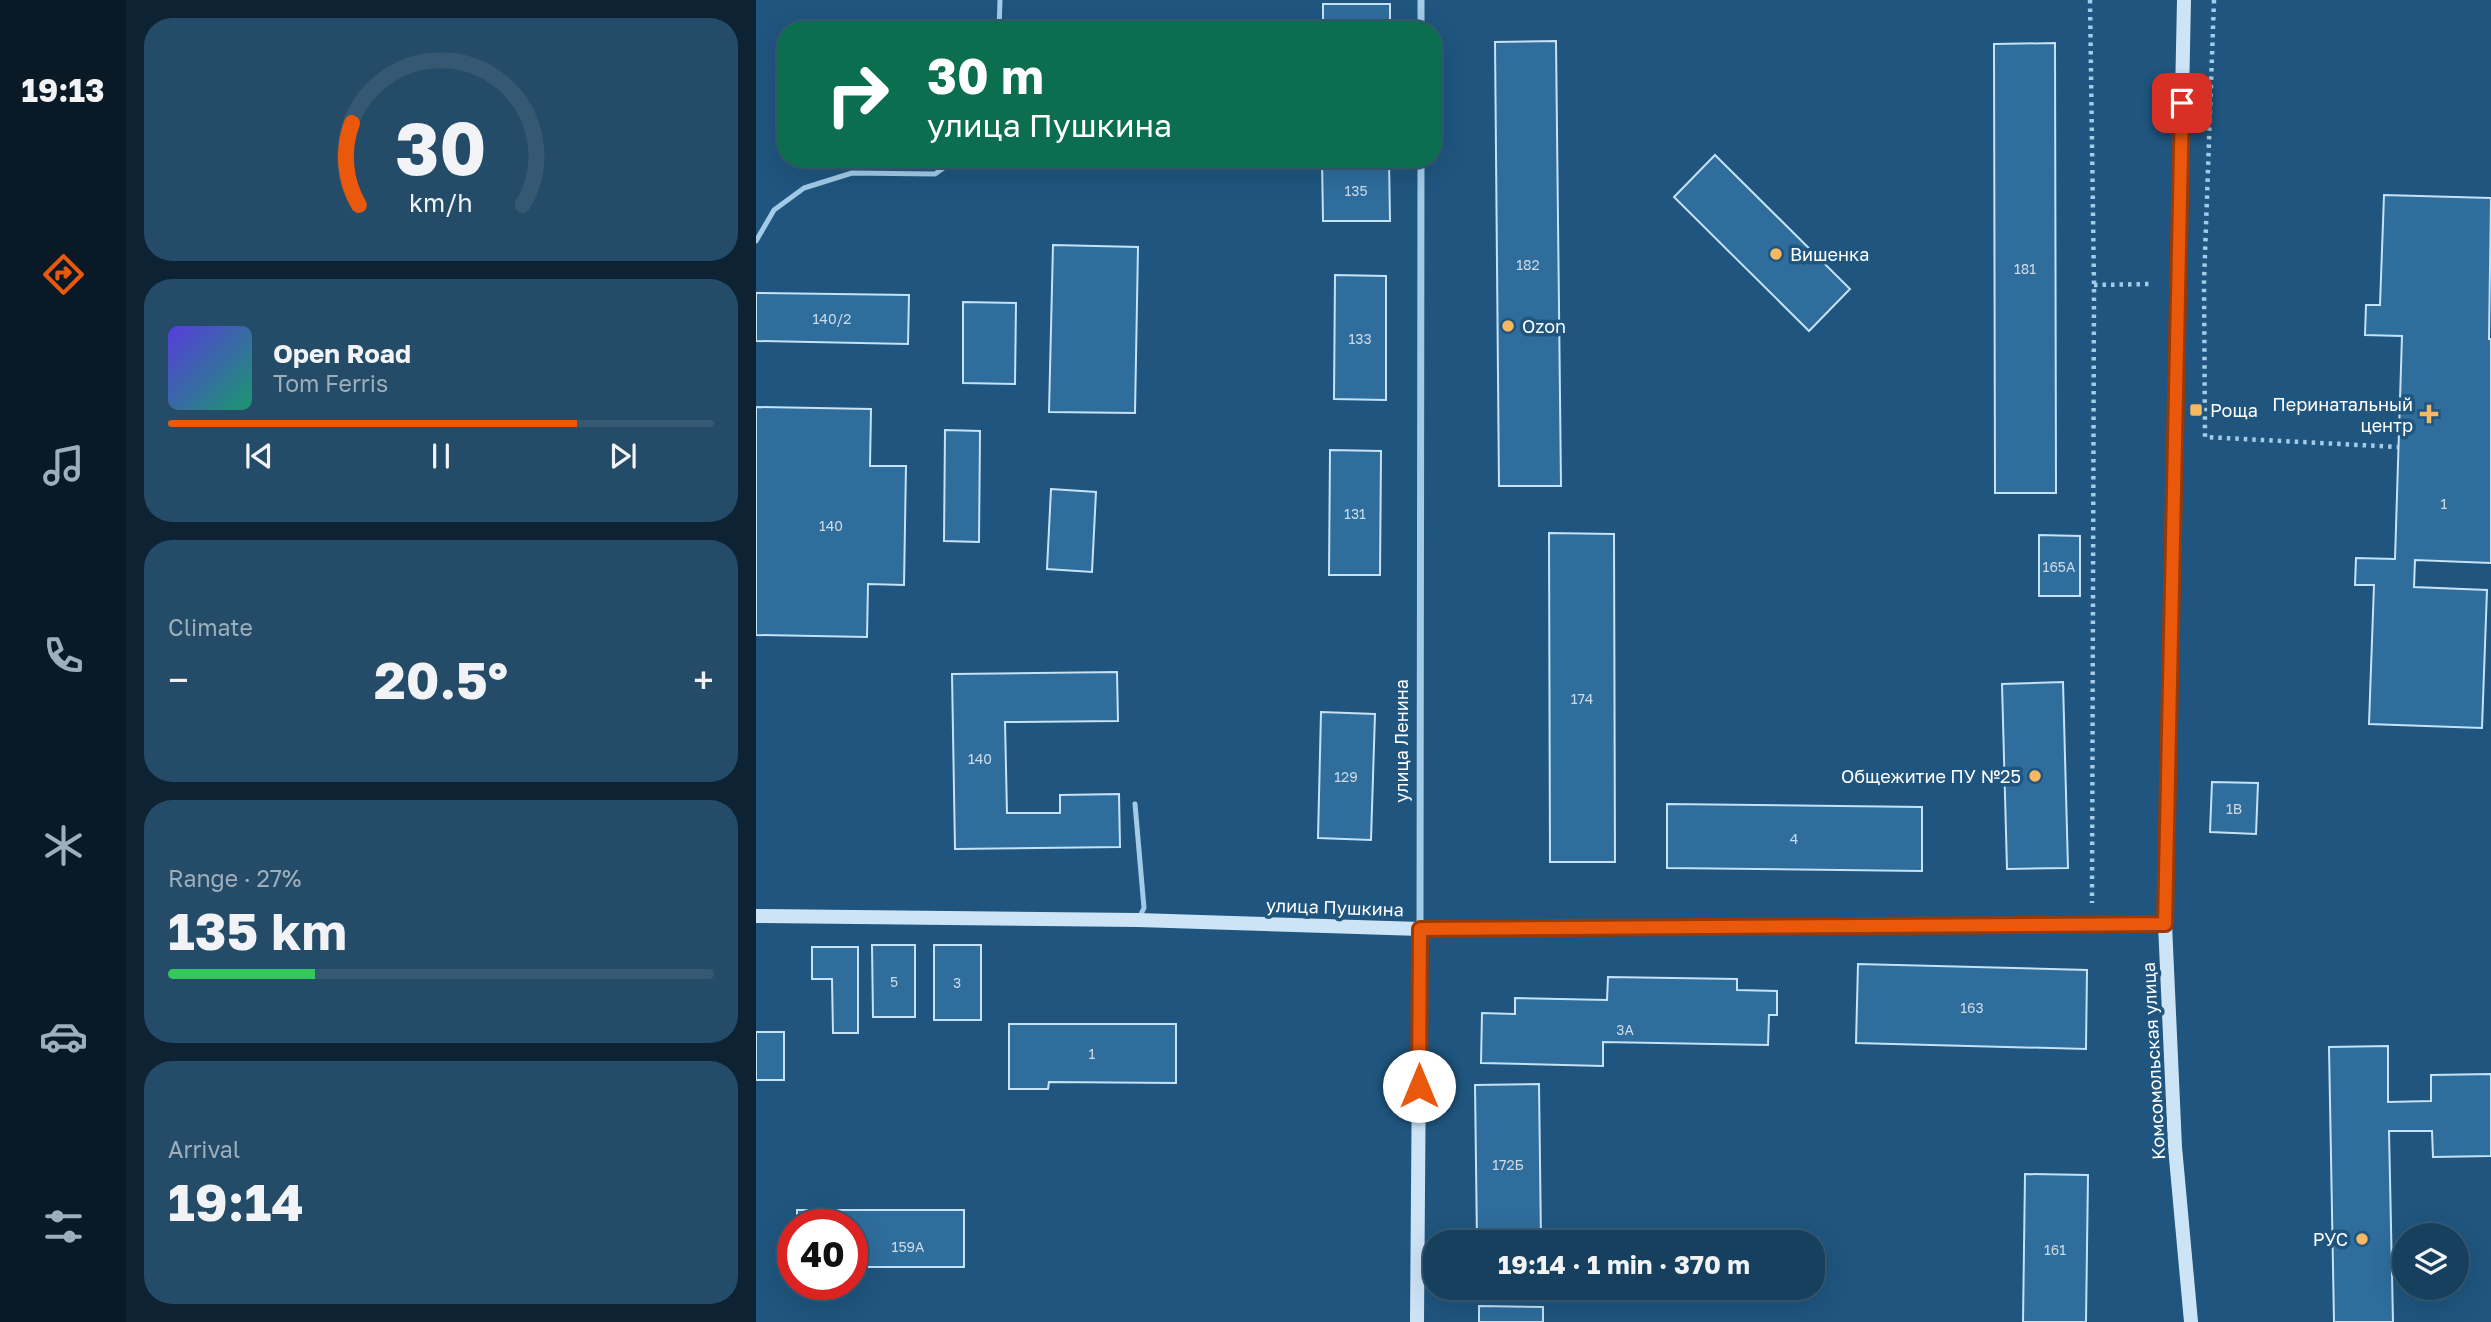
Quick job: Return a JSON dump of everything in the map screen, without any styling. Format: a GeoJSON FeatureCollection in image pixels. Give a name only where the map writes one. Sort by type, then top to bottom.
{"type":"FeatureCollection","features":[{"type":"Feature","properties":{"kind":"street"},"geometry":{"type":"LineString","coordinates":[[1421,0],[1421,21]]}},
{"type":"Feature","properties":{"kind":"street","name":"Комсомольская улица"},"geometry":{"type":"LineString","coordinates":[[2184,0],[2165,924],[2175,1147],[2191,1322]]}},
{"type":"Feature","properties":{"kind":"street","name":"улица Ленина"},"geometry":{"type":"LineString","coordinates":[[1417,1322],[1421,168]]}},
{"type":"Feature","properties":{"kind":"street","name":"улица Пушкина"},"geometry":{"type":"LineString","coordinates":[[756,916],[1138,920],[1420,929],[2165,924]]}},
{"type":"Feature","properties":{"kind":"lane"},"geometry":{"type":"LineString","coordinates":[[999,21],[1000,0]]}},
{"type":"Feature","properties":{"kind":"lane"},"geometry":{"type":"LineString","coordinates":[[756,241],[774,210],[804,188],[852,173],[935,174],[943,168]]}},
{"type":"Feature","properties":{"kind":"lane"},"geometry":{"type":"LineString","coordinates":[[1135,804],[1144,908],[1138,920]]}},
{"type":"Feature","properties":{"kind":"path"},"geometry":{"type":"LineString","coordinates":[[2090,0],[2094,285],[2092,925]]}},
{"type":"Feature","properties":{"kind":"path"},"geometry":{"type":"LineString","coordinates":[[2214,0],[2204,282],[2205,436],[2398,447]]}},
{"type":"Feature","properties":{"kind":"path"},"geometry":{"type":"LineString","coordinates":[[2094,285],[2149,284]]}},
{"type":"Feature","properties":{"kind":"building"},"geometry":{"type":"Polygon","coordinates":[[[1323,4],[1390,4],[1390,21],[1323,21],[1323,4]]]}},
{"type":"Feature","properties":{"kind":"building"},"geometry":{"type":"Polygon","coordinates":[[[1556,41],[1561,486],[1499,486],[1495,42],[1556,41]]]}},
{"type":"Feature","properties":{"kind":"building"},"geometry":{"type":"Polygon","coordinates":[[[2055,43],[2056,493],[1995,493],[1994,44],[2055,43]]]}},
{"type":"Feature","properties":{"kind":"building"},"geometry":{"type":"Polygon","coordinates":[[[1715,155],[1850,289],[1809,331],[1674,197],[1715,155]]]}},
{"type":"Feature","properties":{"kind":"building"},"geometry":{"type":"Polygon","coordinates":[[[1322,168],[1389,168],[1390,221],[1323,221],[1322,168]]]}},
{"type":"Feature","properties":{"kind":"building"},"geometry":{"type":"Polygon","coordinates":[[[2384,195],[2491,198],[2491,563],[2415,560],[2414,587],[2487,590],[2482,728],[2369,724],[2374,585],[2355,585],[2356,558],[2395,559],[2402,336],[2365,335],[2366,305],[2380,305],[2384,195]]]}},
{"type":"Feature","properties":{"kind":"building"},"geometry":{"type":"Polygon","coordinates":[[[1053,245],[1138,247],[1135,413],[1049,412],[1053,245]]]}},
{"type":"Feature","properties":{"kind":"building"},"geometry":{"type":"Polygon","coordinates":[[[1335,275],[1386,276],[1386,400],[1334,399],[1335,275]]]}},
{"type":"Feature","properties":{"kind":"building"},"geometry":{"type":"Polygon","coordinates":[[[756,293],[909,295],[908,344],[756,341],[756,293]]]}},
{"type":"Feature","properties":{"kind":"building"},"geometry":{"type":"Polygon","coordinates":[[[963,302],[1016,303],[1015,384],[963,383],[963,302]]]}},
{"type":"Feature","properties":{"kind":"building"},"geometry":{"type":"Polygon","coordinates":[[[756,407],[871,409],[870,466],[906,466],[904,585],[868,584],[867,637],[756,635],[756,407]]]}},
{"type":"Feature","properties":{"kind":"building"},"geometry":{"type":"Polygon","coordinates":[[[945,430],[980,431],[979,542],[944,541],[945,430]]]}},
{"type":"Feature","properties":{"kind":"building"},"geometry":{"type":"Polygon","coordinates":[[[1330,450],[1381,451],[1380,575],[1329,575],[1330,450]]]}},
{"type":"Feature","properties":{"kind":"building"},"geometry":{"type":"Polygon","coordinates":[[[1051,489],[1096,492],[1092,572],[1047,569],[1051,489]]]}},
{"type":"Feature","properties":{"kind":"building"},"geometry":{"type":"Polygon","coordinates":[[[1549,533],[1614,534],[1615,862],[1550,862],[1549,533]]]}},
{"type":"Feature","properties":{"kind":"building"},"geometry":{"type":"Polygon","coordinates":[[[2039,535],[2080,536],[2080,596],[2039,596],[2039,535]]]}},
{"type":"Feature","properties":{"kind":"building"},"geometry":{"type":"Polygon","coordinates":[[[1117,672],[1118,721],[1005,722],[1007,813],[1060,813],[1060,795],[1119,794],[1120,847],[955,849],[952,674],[1117,672]]]}},
{"type":"Feature","properties":{"kind":"building","name":"Общежитие ПУ №25"},"geometry":{"type":"Polygon","coordinates":[[[2063,682],[2068,868],[2007,869],[2002,684],[2063,682]]]}},
{"type":"Feature","properties":{"kind":"building"},"geometry":{"type":"Polygon","coordinates":[[[1321,712],[1375,714],[1371,840],[1318,838],[1321,712]]]}},
{"type":"Feature","properties":{"kind":"building"},"geometry":{"type":"Polygon","coordinates":[[[2212,782],[2258,783],[2256,834],[2210,832],[2212,782]]]}},
{"type":"Feature","properties":{"kind":"building"},"geometry":{"type":"Polygon","coordinates":[[[1667,804],[1922,807],[1922,871],[1667,868],[1667,804]]]}},
{"type":"Feature","properties":{"kind":"building"},"geometry":{"type":"Polygon","coordinates":[[[872,945],[915,945],[915,1017],[873,1017],[872,945]]]}},
{"type":"Feature","properties":{"kind":"building"},"geometry":{"type":"Polygon","coordinates":[[[934,945],[981,945],[981,1020],[934,1020],[934,945]]]}},
{"type":"Feature","properties":{"kind":"building"},"geometry":{"type":"Polygon","coordinates":[[[812,947],[858,947],[858,1033],[833,1033],[832,979],[812,979],[812,947]]]}},
{"type":"Feature","properties":{"kind":"building"},"geometry":{"type":"Polygon","coordinates":[[[1858,964],[2087,970],[2086,1049],[1856,1043],[1858,964]]]}},
{"type":"Feature","properties":{"kind":"building"},"geometry":{"type":"Polygon","coordinates":[[[1608,977],[1737,979],[1737,990],[1777,991],[1777,1015],[1769,1015],[1768,1045],[1603,1042],[1603,1066],[1481,1063],[1482,1013],[1515,1014],[1515,998],[1607,1000],[1608,977]]]}},
{"type":"Feature","properties":{"kind":"building"},"geometry":{"type":"Polygon","coordinates":[[[1009,1024],[1176,1024],[1176,1083],[1049,1082],[1048,1089],[1009,1089],[1009,1024]]]}},
{"type":"Feature","properties":{"kind":"building"},"geometry":{"type":"Polygon","coordinates":[[[756,1032],[784,1032],[784,1080],[756,1080],[756,1032]]]}},
{"type":"Feature","properties":{"kind":"building","name":"РУС"},"geometry":{"type":"Polygon","coordinates":[[[2388,1046],[2388,1102],[2431,1101],[2431,1075],[2491,1074],[2491,1156],[2433,1157],[2432,1131],[2389,1131],[2393,1322],[2334,1322],[2329,1047],[2388,1046]]]}},
{"type":"Feature","properties":{"kind":"building"},"geometry":{"type":"Polygon","coordinates":[[[1539,1084],[1541,1230],[1477,1230],[1475,1085],[1539,1084]]]}},
{"type":"Feature","properties":{"kind":"building"},"geometry":{"type":"Polygon","coordinates":[[[2025,1174],[2088,1175],[2086,1322],[2023,1322],[2025,1174]]]}},
{"type":"Feature","properties":{"kind":"building"},"geometry":{"type":"Polygon","coordinates":[[[868,1210],[964,1210],[964,1267],[868,1267],[868,1210]]]}},
{"type":"Feature","properties":{"kind":"building"},"geometry":{"type":"Polygon","coordinates":[[[1479,1306],[1543,1307],[1543,1322],[1479,1322],[1479,1306]]]}},
{"type":"Feature","properties":{"kind":"place","name":"Вишенка"},"geometry":{"type":"Point","coordinates":[1776,254]}},
{"type":"Feature","properties":{"kind":"place","name":"Ozon"},"geometry":{"type":"Point","coordinates":[1508,326]}},
{"type":"Feature","properties":{"kind":"place","name":"Роща"},"geometry":{"type":"Point","coordinates":[2196,410]}},
{"type":"Feature","properties":{"kind":"place","name":"Перинатальный центр"},"geometry":{"type":"Point","coordinates":[2429,414]}},
{"type":"Feature","properties":{"kind":"place","name":"Общежитие ПУ №25"},"geometry":{"type":"Point","coordinates":[2035,776]}},
{"type":"Feature","properties":{"kind":"place","name":"РУС"},"geometry":{"type":"Point","coordinates":[2362,1239]}},
{"type":"Feature","properties":{"kind":"route"},"geometry":{"type":"LineString","coordinates":[[1419,1086],[1420,929],[2165,924],[2182,103]]}}]}
